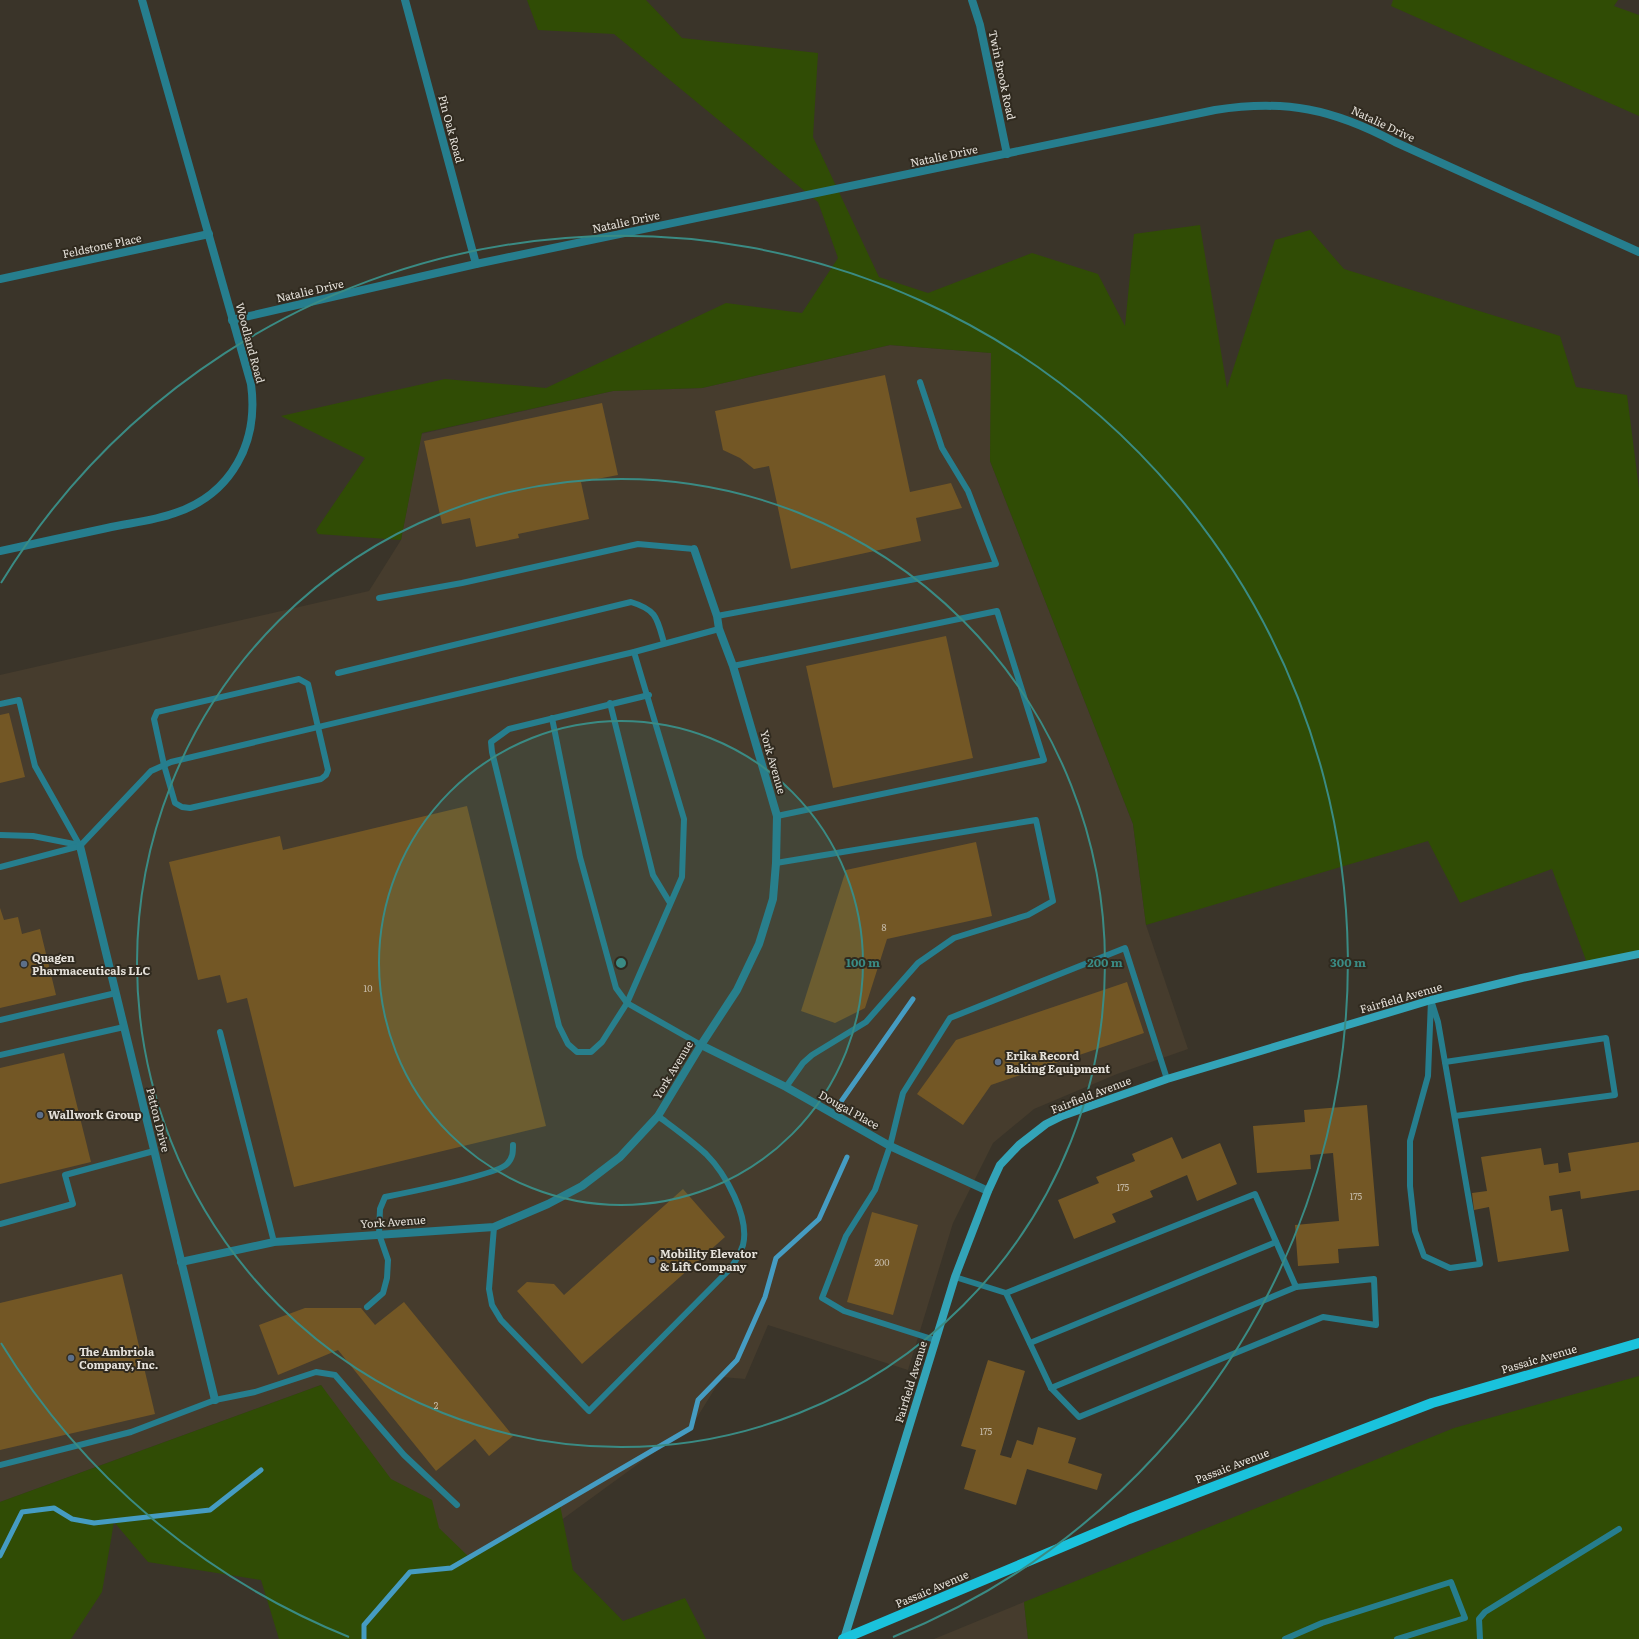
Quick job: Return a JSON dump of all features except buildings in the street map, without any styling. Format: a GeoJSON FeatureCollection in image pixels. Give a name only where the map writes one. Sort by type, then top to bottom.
{"type":"FeatureCollection","features":[{"type":"Feature","properties":{"kind":"main road","name":"Passaic Avenue"},"geometry":{"type":"LineString","coordinates":[[844,1639],[1129,1519],[1417,1408],[1639,1343]]}},
{"type":"Feature","properties":{"kind":"street","name":"Woodland Road"},"geometry":{"type":"LineString","coordinates":[[0,551],[175,513],[197,504],[216,490],[238,463],[247,442],[252,419],[251,384],[142,0]]}},
{"type":"Feature","properties":{"kind":"street","name":"Pin Oak Road"},"geometry":{"type":"LineString","coordinates":[[405,0],[476,264]]}},
{"type":"Feature","properties":{"kind":"street","name":"Twin Brook Road"},"geometry":{"type":"LineString","coordinates":[[972,0],[980,25],[1007,154]]}},
{"type":"Feature","properties":{"kind":"street","name":"Natalie Drive"},"geometry":{"type":"LineString","coordinates":[[232,320],[476,264],[1215,110],[1260,105],[1292,106],[1317,111],[1366,127],[1639,252]]}},
{"type":"Feature","properties":{"kind":"street","name":"Feldstone Place"},"geometry":{"type":"LineString","coordinates":[[0,279],[209,234]]}},
{"type":"Feature","properties":{"kind":"street","name":"York Avenue"},"geometry":{"type":"LineString","coordinates":[[181,1262],[274,1242],[494,1226],[548,1204],[582,1186],[620,1157],[658,1116],[701,1045],[737,990],[759,944],[772,899],[776,863],[777,816],[733,666],[719,629],[717,616],[694,548]]}},
{"type":"Feature","properties":{"kind":"street","name":"Patton Drive"},"geometry":{"type":"LineString","coordinates":[[80,846],[215,1400]]}},
{"type":"Feature","properties":{"kind":"street","name":"Fairfield Avenue"},"geometry":{"type":"LineString","coordinates":[[844,1639],[954,1277],[988,1191],[1000,1165],[1019,1145],[1046,1124],[1062,1116],[1167,1079],[1431,1000],[1522,978],[1639,954]]}},
{"type":"Feature","properties":{"kind":"street","name":"Dougal Place"},"geometry":{"type":"LineString","coordinates":[[701,1045],[786,1087],[890,1146],[988,1191]]}},
{"type":"Feature","properties":{"kind":"lane"},"geometry":{"type":"LineString","coordinates":[[717,616],[996,564],[968,491],[942,448],[920,382]]}},
{"type":"Feature","properties":{"kind":"lane"},"geometry":{"type":"LineString","coordinates":[[379,598],[462,583],[638,544],[694,548]]}},
{"type":"Feature","properties":{"kind":"lane"},"geometry":{"type":"LineString","coordinates":[[338,674],[631,602],[644,606],[654,613],[664,643]]}},
{"type":"Feature","properties":{"kind":"lane"},"geometry":{"type":"LineString","coordinates":[[733,666],[997,611],[1044,760],[777,816]]}},
{"type":"Feature","properties":{"kind":"lane"},"geometry":{"type":"LineString","coordinates":[[0,867],[80,846],[151,771],[171,762],[634,652],[719,629]]}},
{"type":"Feature","properties":{"kind":"lane"},"geometry":{"type":"LineString","coordinates":[[634,652],[649,695],[684,820],[682,877],[627,1003],[602,1042],[591,1052],[578,1052],[568,1044],[559,1026],[492,752],[492,742],[509,729],[610,703],[649,695]]}},
{"type":"Feature","properties":{"kind":"lane"},"geometry":{"type":"LineString","coordinates":[[299,678],[308,684],[328,770],[326,775],[321,779],[190,808],[182,807],[175,803],[164,765],[154,719],[157,712],[299,678]]}},
{"type":"Feature","properties":{"kind":"lane"},"geometry":{"type":"LineString","coordinates":[[0,704],[18,700],[36,766],[80,846]]}},
{"type":"Feature","properties":{"kind":"lane"},"geometry":{"type":"LineString","coordinates":[[610,703],[653,875],[670,903]]}},
{"type":"Feature","properties":{"kind":"lane"},"geometry":{"type":"LineString","coordinates":[[552,718],[580,857],[616,988],[627,1003],[701,1045]]}},
{"type":"Feature","properties":{"kind":"lane"},"geometry":{"type":"LineString","coordinates":[[776,863],[1036,820],[1053,901],[1028,915],[954,938],[918,963],[866,1022],[812,1054],[803,1063],[786,1087]]}},
{"type":"Feature","properties":{"kind":"lane"},"geometry":{"type":"LineString","coordinates":[[0,834],[33,836],[80,846]]}},
{"type":"Feature","properties":{"kind":"lane"},"geometry":{"type":"LineString","coordinates":[[935,1340],[844,1311],[822,1298],[846,1236],[875,1190],[890,1146],[903,1093],[950,1018],[1124,948],[1167,1079]]}},
{"type":"Feature","properties":{"kind":"lane"},"geometry":{"type":"LineString","coordinates":[[0,1020],[116,993]]}},
{"type":"Feature","properties":{"kind":"lane"},"geometry":{"type":"LineString","coordinates":[[1431,1000],[1438,1022],[1480,1264],[1450,1268],[1424,1256],[1415,1231],[1410,1186],[1410,1141],[1428,1076],[1431,1000]]}},
{"type":"Feature","properties":{"kind":"lane"},"geometry":{"type":"LineString","coordinates":[[0,1055],[124,1027]]}},
{"type":"Feature","properties":{"kind":"lane"},"geometry":{"type":"LineString","coordinates":[[220,1032],[274,1242]]}},
{"type":"Feature","properties":{"kind":"lane"},"geometry":{"type":"LineString","coordinates":[[1445,1062],[1606,1038],[1615,1095],[1455,1116]]}},
{"type":"Feature","properties":{"kind":"lane"},"geometry":{"type":"LineString","coordinates":[[494,1226],[489,1289],[492,1305],[501,1320],[589,1411],[730,1270],[739,1256],[743,1244],[741,1216],[733,1193],[720,1169],[705,1154],[658,1116]]}},
{"type":"Feature","properties":{"kind":"lane"},"geometry":{"type":"LineString","coordinates":[[367,1308],[384,1293],[387,1278],[388,1260],[379,1234],[380,1209],[385,1197],[475,1176],[506,1166],[513,1156],[513,1145]]}},
{"type":"Feature","properties":{"kind":"lane"},"geometry":{"type":"LineString","coordinates":[[0,1224],[73,1204],[65,1175],[154,1151]]}},
{"type":"Feature","properties":{"kind":"lane"},"geometry":{"type":"LineString","coordinates":[[954,1277],[1006,1292],[1255,1194],[1296,1287]]}},
{"type":"Feature","properties":{"kind":"lane"},"geometry":{"type":"LineString","coordinates":[[1030,1343],[1276,1242]]}},
{"type":"Feature","properties":{"kind":"lane"},"geometry":{"type":"LineString","coordinates":[[1006,1292],[1051,1388],[1078,1417],[1323,1317],[1376,1324],[1374,1279],[1296,1287],[1051,1388]]}},
{"type":"Feature","properties":{"kind":"lane"},"geometry":{"type":"LineString","coordinates":[[0,1466],[131,1432],[215,1400],[255,1392],[316,1372],[334,1375],[404,1455],[457,1505]]}},
{"type":"Feature","properties":{"kind":"lane"},"geometry":{"type":"LineString","coordinates":[[1480,1639],[1479,1620],[1485,1612],[1619,1529]]}},
{"type":"Feature","properties":{"kind":"lane"},"geometry":{"type":"LineString","coordinates":[[1285,1639],[1322,1623],[1451,1582],[1465,1618],[1397,1639]]}},
{"type":"Feature","properties":{"kind":"shaded area"},"geometry":{"type":"Polygon","coordinates":[[[890,345],[992,353],[990,461],[1133,824],[1146,925],[1188,1049],[1117,1074],[1034,1109],[993,1143],[953,1223],[908,1370],[768,1325],[745,1379],[722,1377],[693,1424],[486,1575],[381,1482],[321,1385],[0,1502],[0,675],[369,591],[401,540],[421,434],[613,391],[702,388],[890,345]]]}},
{"type":"Feature","properties":{"kind":"shaded area"},"geometry":{"type":"Polygon","coordinates":[[[1024,1602],[1028,1639],[934,1639],[1024,1602]]]}},
{"type":"Feature","properties":{"kind":"green space"},"geometry":{"type":"Polygon","coordinates":[[[527,0],[646,0],[682,38],[818,53],[813,137],[879,277],[928,293],[1032,253],[1098,274],[1125,326],[1134,234],[1200,225],[1227,388],[1275,240],[1310,230],[1344,269],[1560,336],[1576,387],[1627,395],[1639,489],[1639,954],[1587,963],[1552,869],[1460,903],[1428,841],[1146,925],[1133,824],[990,461],[991,353],[890,345],[702,388],[613,391],[422,433],[401,540],[318,534],[316,530],[365,458],[281,416],[445,379],[546,388],[726,303],[802,313],[838,258],[818,202],[614,34],[538,30],[527,0]]]}},
{"type":"Feature","properties":{"kind":"green space"},"geometry":{"type":"Polygon","coordinates":[[[1393,0],[1618,0],[1614,6],[1639,15],[1639,116],[1391,6],[1393,0]]]}},
{"type":"Feature","properties":{"kind":"green space"},"geometry":{"type":"Polygon","coordinates":[[[1639,1376],[1639,1639],[1028,1639],[1024,1602],[1454,1428],[1639,1376]]]}},
{"type":"Feature","properties":{"kind":"green space"},"geometry":{"type":"Polygon","coordinates":[[[321,1385],[391,1479],[432,1500],[439,1528],[469,1557],[560,1505],[573,1570],[623,1621],[685,1598],[706,1639],[279,1639],[261,1580],[148,1562],[114,1522],[102,1592],[71,1639],[0,1639],[0,1502],[321,1385]]]}},
{"type":"Feature","properties":{"kind":"waterway"},"geometry":{"type":"LineString","coordinates":[[840,1103],[913,999]]}},
{"type":"Feature","properties":{"kind":"waterway"},"geometry":{"type":"LineString","coordinates":[[364,1639],[364,1625],[410,1572],[451,1568],[691,1428],[698,1400],[737,1360],[765,1297],[776,1258],[819,1219],[847,1157]]}},
{"type":"Feature","properties":{"kind":"waterway"},"geometry":{"type":"LineString","coordinates":[[0,1556],[22,1512],[54,1508],[72,1519],[94,1523],[210,1510],[261,1470]]}},
{"type":"Feature","properties":{"kind":"place","name":"Quagen Pharmaceuticals LLC"},"geometry":{"type":"Point","coordinates":[24,964]}},
{"type":"Feature","properties":{"kind":"place","name":"Erika Record Baking Equipment"},"geometry":{"type":"Point","coordinates":[998,1062]}},
{"type":"Feature","properties":{"kind":"place","name":"Wallwork Group"},"geometry":{"type":"Point","coordinates":[40,1115]}},
{"type":"Feature","properties":{"kind":"place","name":"Mobility Elevator & Lift Company"},"geometry":{"type":"Point","coordinates":[652,1260]}},
{"type":"Feature","properties":{"kind":"place","name":"The Ambriola Company, Inc."},"geometry":{"type":"Point","coordinates":[71,1358]}}]}
